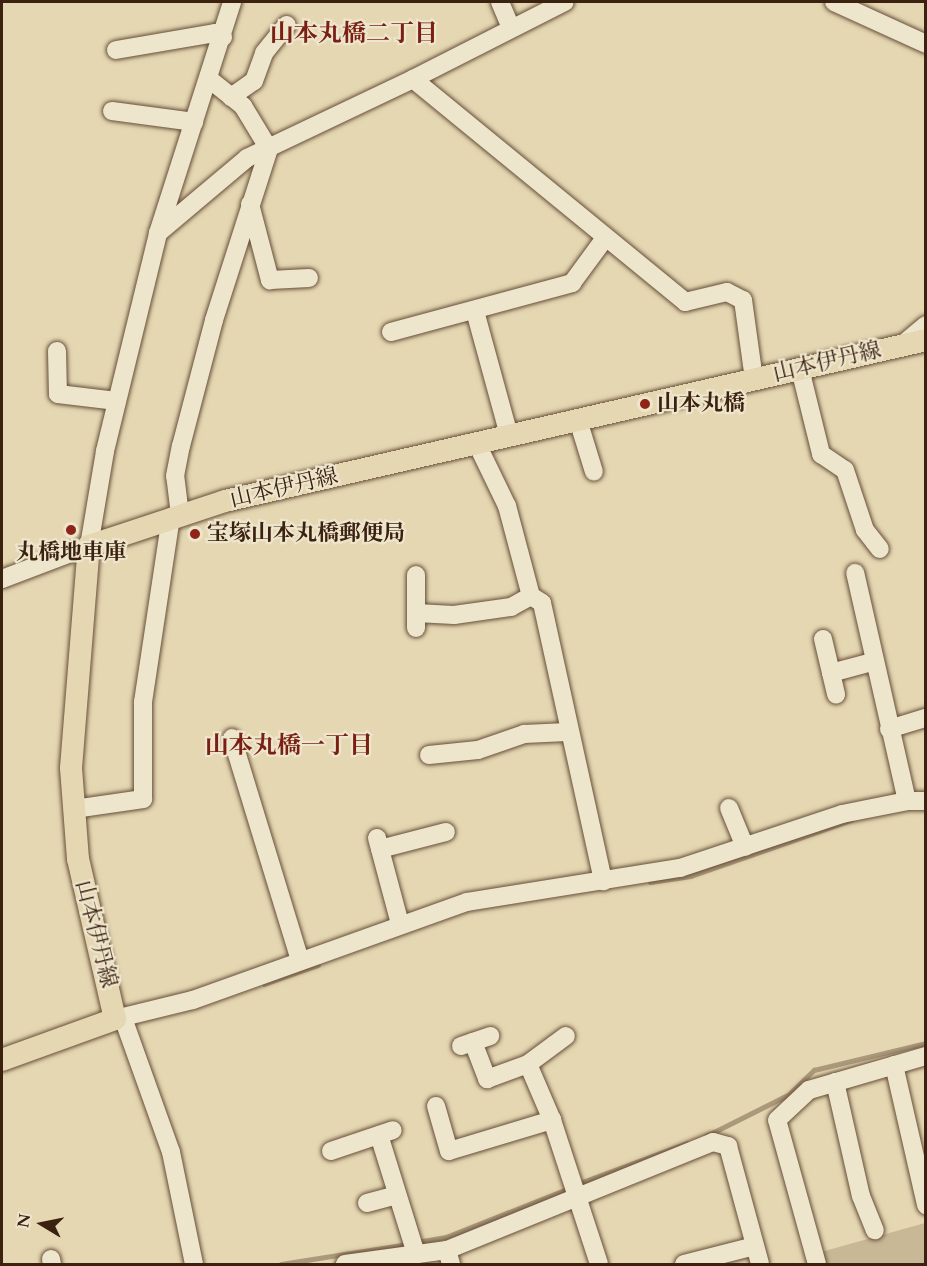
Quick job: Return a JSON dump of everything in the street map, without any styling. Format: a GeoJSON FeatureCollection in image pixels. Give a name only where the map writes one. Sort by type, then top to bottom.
{"type":"FeatureCollection","features":[{"type":"Feature","properties":{"kind":"main road","name":"山本伊丹線"},"geometry":{"type":"LineString","coordinates":[[2,1060],[119,1018],[78,859],[71,768],[89,546],[176,516],[476,442],[926,340]]}},
{"type":"Feature","properties":{"kind":"street"},"geometry":{"type":"LineString","coordinates":[[2,579],[89,546],[117,401],[158,233],[223,37],[232,2]]}},
{"type":"Feature","properties":{"kind":"street"},"geometry":{"type":"LineString","coordinates":[[500,2],[510,26]]}},
{"type":"Feature","properties":{"kind":"street"},"geometry":{"type":"LineString","coordinates":[[158,233],[247,158],[413,79],[510,26],[565,2]]}},
{"type":"Feature","properties":{"kind":"street"},"geometry":{"type":"LineString","coordinates":[[834,2],[866,10],[926,44]]}},
{"type":"Feature","properties":{"kind":"street"},"geometry":{"type":"LineString","coordinates":[[231,97],[254,81],[264,53],[287,25]]}},
{"type":"Feature","properties":{"kind":"street"},"geometry":{"type":"LineString","coordinates":[[116,50],[215,33],[223,37]]}},
{"type":"Feature","properties":{"kind":"street"},"geometry":{"type":"LineString","coordinates":[[209,79],[231,97],[269,149]]}},
{"type":"Feature","properties":{"kind":"street"},"geometry":{"type":"LineString","coordinates":[[413,79],[685,302],[728,292],[743,300],[754,379]]}},
{"type":"Feature","properties":{"kind":"street"},"geometry":{"type":"LineString","coordinates":[[112,111],[194,122]]}},
{"type":"Feature","properties":{"kind":"street"},"geometry":{"type":"LineString","coordinates":[[74,809],[143,799],[143,702],[176,516],[175,476],[181,446],[250,202],[269,149]]}},
{"type":"Feature","properties":{"kind":"street"},"geometry":{"type":"LineString","coordinates":[[250,202],[270,280],[309,278]]}},
{"type":"Feature","properties":{"kind":"street"},"geometry":{"type":"LineString","coordinates":[[391,332],[572,283],[605,238]]}},
{"type":"Feature","properties":{"kind":"street"},"geometry":{"type":"LineString","coordinates":[[475,311],[509,435]]}},
{"type":"Feature","properties":{"kind":"street"},"geometry":{"type":"LineString","coordinates":[[901,346],[926,326]]}},
{"type":"Feature","properties":{"kind":"street"},"geometry":{"type":"LineString","coordinates":[[57,351],[58,394],[117,401]]}},
{"type":"Feature","properties":{"kind":"street"},"geometry":{"type":"LineString","coordinates":[[800,369],[821,454],[845,470],[865,530],[880,549]]}},
{"type":"Feature","properties":{"kind":"street"},"geometry":{"type":"LineString","coordinates":[[578,420],[594,472]]}},
{"type":"Feature","properties":{"kind":"street"},"geometry":{"type":"LineString","coordinates":[[476,442],[507,506],[531,596],[542,603],[567,732],[603,881]]}},
{"type":"Feature","properties":{"kind":"street"},"geometry":{"type":"LineString","coordinates":[[194,1264],[171,1152],[119,1018],[300,961],[399,924],[476,900],[680,868],[862,808],[916,801],[890,729],[872,662],[871,623],[855,573]]}},
{"type":"Feature","properties":{"kind":"street"},"geometry":{"type":"LineString","coordinates":[[416,575],[416,620],[511,607],[531,596]]}},
{"type":"Feature","properties":{"kind":"street"},"geometry":{"type":"LineString","coordinates":[[823,639],[836,694]]}},
{"type":"Feature","properties":{"kind":"street"},"geometry":{"type":"LineString","coordinates":[[831,673],[872,662]]}},
{"type":"Feature","properties":{"kind":"street"},"geometry":{"type":"LineString","coordinates":[[890,729],[926,718]]}},
{"type":"Feature","properties":{"kind":"street"},"geometry":{"type":"LineString","coordinates":[[429,755],[478,750],[524,735],[567,732]]}},
{"type":"Feature","properties":{"kind":"street"},"geometry":{"type":"LineString","coordinates":[[232,738],[300,961]]}},
{"type":"Feature","properties":{"kind":"street"},"geometry":{"type":"LineString","coordinates":[[729,808],[745,847]]}},
{"type":"Feature","properties":{"kind":"street"},"geometry":{"type":"LineString","coordinates":[[399,924],[379,844],[440,837]]}},
{"type":"Feature","properties":{"kind":"street"},"geometry":{"type":"LineString","coordinates":[[475,1041],[488,1079],[528,1064],[566,1036]]}},
{"type":"Feature","properties":{"kind":"street"},"geometry":{"type":"LineString","coordinates":[[818,1264],[777,1120],[809,1090],[926,1056]]}},
{"type":"Feature","properties":{"kind":"street"},"geometry":{"type":"LineString","coordinates":[[528,1064],[580,1194],[600,1264]]}},
{"type":"Feature","properties":{"kind":"street"},"geometry":{"type":"LineString","coordinates":[[894,1065],[926,1205]]}},
{"type":"Feature","properties":{"kind":"street"},"geometry":{"type":"LineString","coordinates":[[835,1082],[855,1174],[875,1230]]}},
{"type":"Feature","properties":{"kind":"street"},"geometry":{"type":"LineString","coordinates":[[436,1106],[443,1153],[552,1120]]}},
{"type":"Feature","properties":{"kind":"street"},"geometry":{"type":"LineString","coordinates":[[331,1150],[386,1132],[397,1195],[416,1254]]}},
{"type":"Feature","properties":{"kind":"street"},"geometry":{"type":"LineString","coordinates":[[345,1264],[416,1254],[449,1257],[580,1194],[713,1142],[728,1146],[760,1264]]}},
{"type":"Feature","properties":{"kind":"street"},"geometry":{"type":"LineString","coordinates":[[367,1203],[397,1195]]}},
{"type":"Feature","properties":{"kind":"street"},"geometry":{"type":"LineString","coordinates":[[684,1264],[755,1246]]}},
{"type":"Feature","properties":{"kind":"shaded area"},"geometry":{"type":"Polygon","coordinates":[[[925,1223],[925,1264],[825,1264],[821,1252],[925,1223]]]}},
{"type":"Feature","properties":{"kind":"waterway"},"geometry":{"type":"LineString","coordinates":[[650,882],[691,876],[851,820]]}},
{"type":"Feature","properties":{"kind":"waterway"},"geometry":{"type":"LineString","coordinates":[[264,984],[318,965]]}},
{"type":"Feature","properties":{"kind":"waterway"},"geometry":{"type":"LineString","coordinates":[[706,1136],[788,1095],[814,1070],[926,1043]]}},
{"type":"Feature","properties":{"kind":"waterway"},"geometry":{"type":"LineString","coordinates":[[577,1184],[687,1143]]}},
{"type":"Feature","properties":{"kind":"waterway"},"geometry":{"type":"LineString","coordinates":[[417,1242],[446,1237],[570,1188]]}},
{"type":"Feature","properties":{"kind":"waterway"},"geometry":{"type":"LineString","coordinates":[[281,1264],[409,1244]]}},
{"type":"Feature","properties":{"kind":"place","name":"山本丸橋"},"geometry":{"type":"Point","coordinates":[645,404]}},
{"type":"Feature","properties":{"kind":"place","name":"丸橋地車庫"},"geometry":{"type":"Point","coordinates":[71,530]}},
{"type":"Feature","properties":{"kind":"place","name":"宝塚山本丸橋郵便局"},"geometry":{"type":"Point","coordinates":[195,534]}},
{"type":"Feature","properties":{"kind":"district","name":"山本丸橋二丁目"},"geometry":{"type":"Point","coordinates":[354,34]}},
{"type":"Feature","properties":{"kind":"district","name":"山本丸橋一丁目"},"geometry":{"type":"Point","coordinates":[289,746]}}]}
